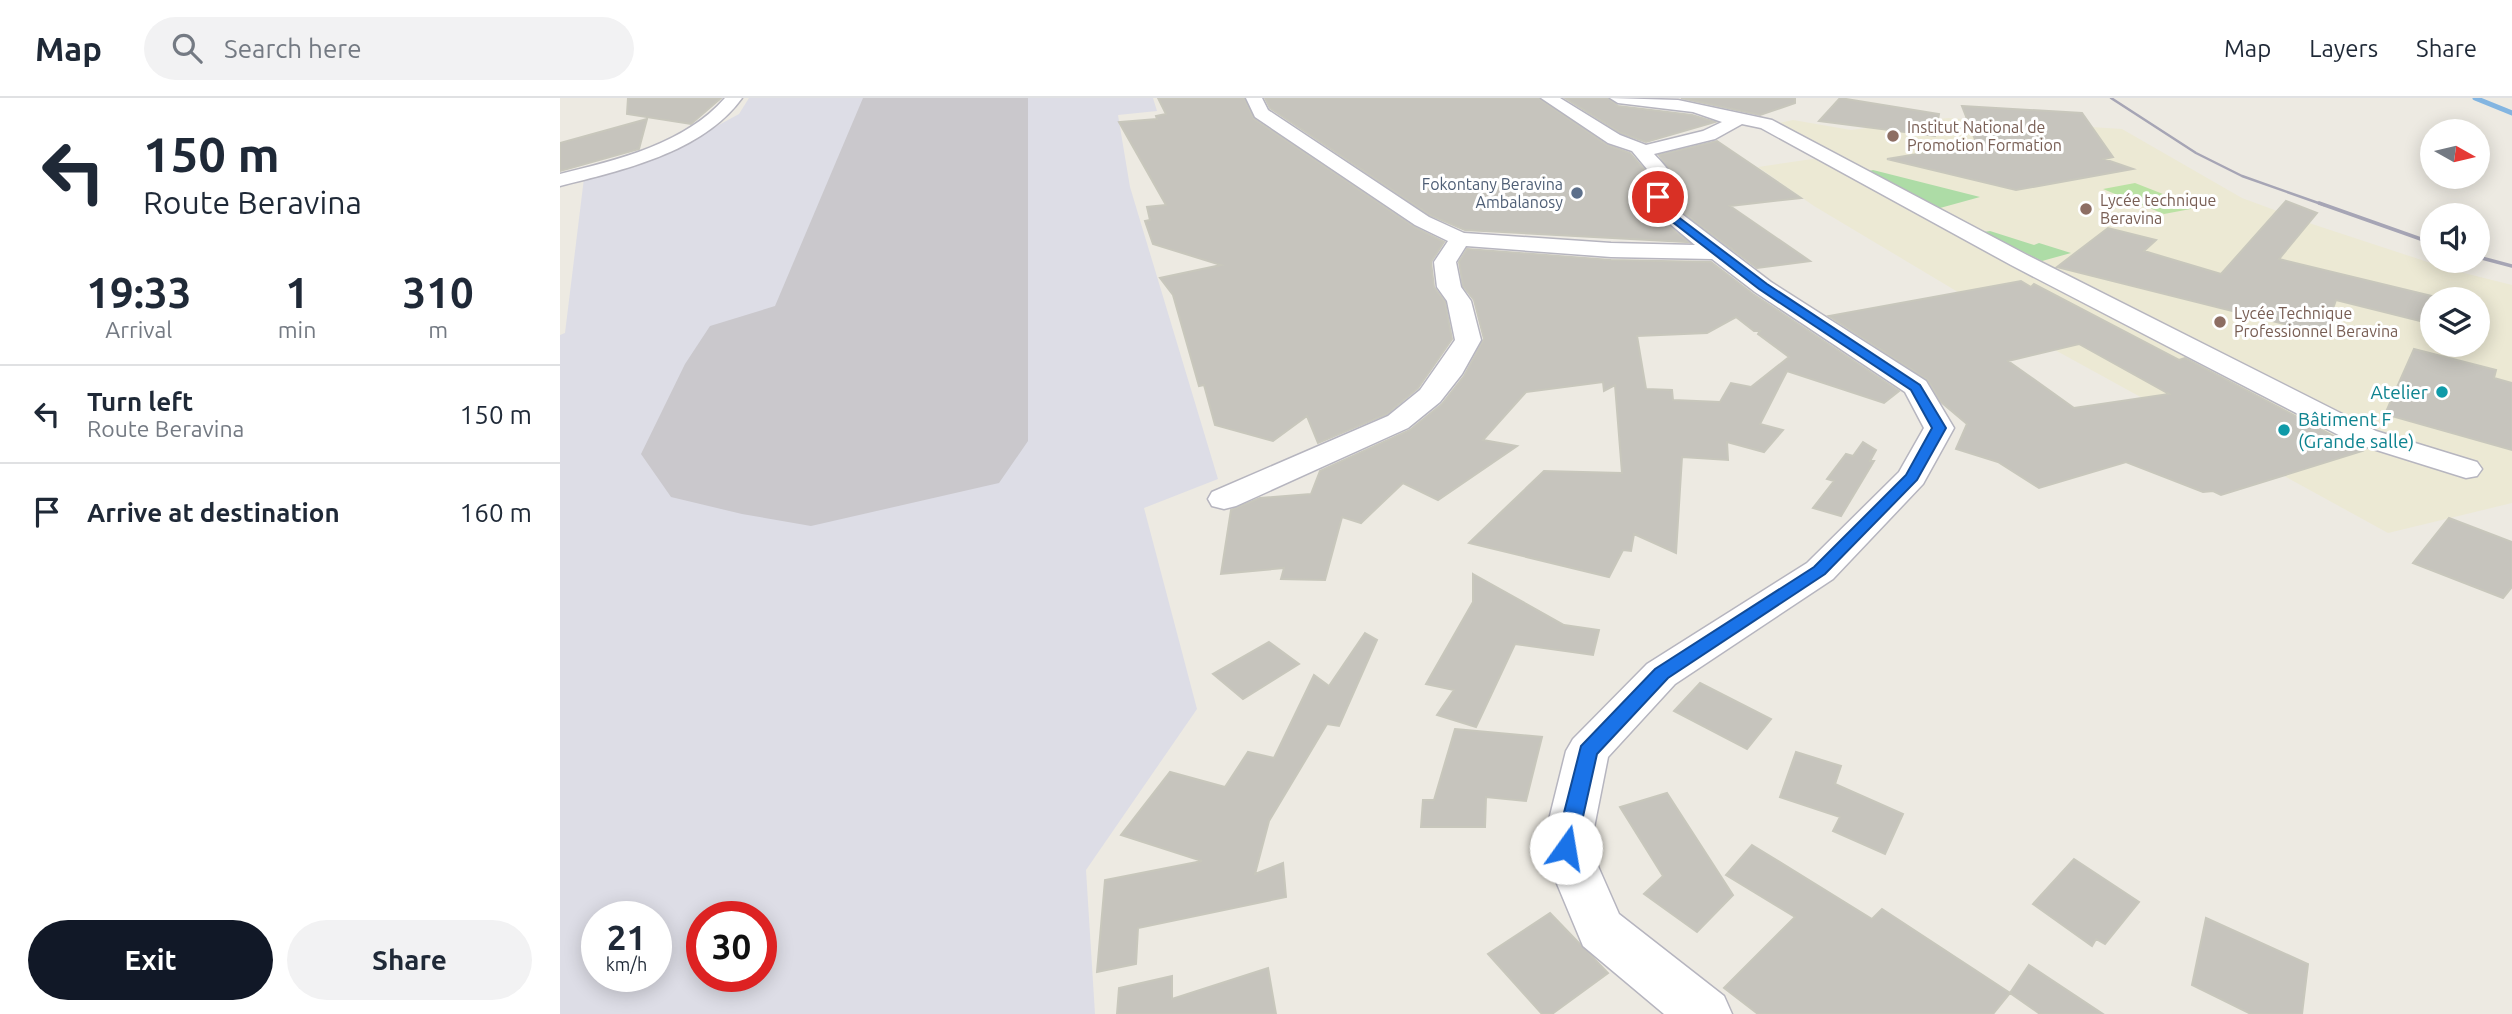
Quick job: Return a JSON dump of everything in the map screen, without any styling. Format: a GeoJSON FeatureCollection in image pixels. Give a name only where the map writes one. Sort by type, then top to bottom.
{"type":"FeatureCollection","features":[{"type":"Feature","properties":{"kind":"street"},"geometry":{"type":"LineString","coordinates":[[560,180],[660,149],[724,114],[734,98]]}},
{"type":"Feature","properties":{"kind":"street"},"geometry":{"type":"LineString","coordinates":[[1254,98],[1261,113],[1422,221],[1460,239],[1611,250],[1720,252]]}},
{"type":"Feature","properties":{"kind":"street"},"geometry":{"type":"LineString","coordinates":[[1549,98],[1614,139],[1638,147],[1661,174],[1663,181],[1658,197],[1661,208],[1763,286],[1916,387],[1939,428],[1912,477],[1820,571],[1661,674],[1588,751],[1566,848],[1601,930],[1706,1014]]}},
{"type":"Feature","properties":{"kind":"street"},"geometry":{"type":"LineString","coordinates":[[1618,98],[1766,124],[2019,260],[2365,437],[2466,468]]}},
{"type":"Feature","properties":{"kind":"street"},"geometry":{"type":"LineString","coordinates":[[1640,152],[1709,135],[1734,122],[1723,115]]}},
{"type":"Feature","properties":{"kind":"street"},"geometry":{"type":"LineString","coordinates":[[1224,499],[1398,422],[1430,396],[1448,374],[1468,340],[1459,301],[1449,287],[1445,262],[1460,239]]}},
{"type":"Feature","properties":{"kind":"shaded area"},"geometry":{"type":"Polygon","coordinates":[[[749,98],[1153,98],[1157,111],[1118,115],[1130,187],[1218,479],[1144,508],[1197,709],[1086,870],[1095,1014],[560,1014],[560,335],[565,333],[584,178],[680,146],[739,114],[749,98]]]}},
{"type":"Feature","properties":{"kind":"shaded area","name":"Lycée Technique Professionnel Beravina"},"geometry":{"type":"Polygon","coordinates":[[[1948,118],[2122,129],[2242,198],[2420,259],[2420,273],[2464,273],[2512,285],[2512,503],[2388,533],[2055,350],[1814,206],[1758,167],[1819,158],[1760,127],[1793,120],[1851,130],[1948,118]]]}},
{"type":"Feature","properties":{"kind":"green space"},"geometry":{"type":"Polygon","coordinates":[[[1869,171],[1980,197],[1940,208],[1869,171]]]}},
{"type":"Feature","properties":{"kind":"green space"},"geometry":{"type":"Polygon","coordinates":[[[2135,183],[2196,208],[2164,214],[2103,189],[2135,183]]]}},
{"type":"Feature","properties":{"kind":"green space"},"geometry":{"type":"Polygon","coordinates":[[[1990,231],[2071,253],[2042,261],[1983,232],[1990,231]]]}},
{"type":"Feature","properties":{"kind":"building"},"geometry":{"type":"Polygon","coordinates":[[[628,98],[721,98],[691,124],[627,114],[628,98]]]}},
{"type":"Feature","properties":{"kind":"building"},"geometry":{"type":"Polygon","coordinates":[[[1158,98],[1244,98],[1254,119],[1414,227],[1444,242],[1431,262],[1434,287],[1445,302],[1452,339],[1418,388],[1387,414],[1318,443],[1307,416],[1273,441],[1215,425],[1204,385],[1199,386],[1173,295],[1160,278],[1221,265],[1153,244],[1145,221],[1150,220],[1147,207],[1166,205],[1119,122],[1157,119],[1156,116],[1166,114],[1158,98]]]}},
{"type":"Feature","properties":{"kind":"building"},"geometry":{"type":"Polygon","coordinates":[[[1265,98],[1538,98],[1607,145],[1630,153],[1650,176],[1645,198],[1649,210],[1688,242],[1465,230],[1430,215],[1270,108],[1265,98]]]}},
{"type":"Feature","properties":{"kind":"building"},"geometry":{"type":"Polygon","coordinates":[[[1565,98],[1608,98],[1618,106],[1692,115],[1715,122],[1646,142],[1621,133],[1565,98]]]}},
{"type":"Feature","properties":{"kind":"building"},"geometry":{"type":"Polygon","coordinates":[[[1681,98],[1795,98],[1795,103],[1760,115],[1681,98]]]}},
{"type":"Feature","properties":{"kind":"building"},"geometry":{"type":"Polygon","coordinates":[[[1840,98],[1939,114],[1935,136],[1819,121],[1840,98]]]}},
{"type":"Feature","properties":{"kind":"building"},"geometry":{"type":"Polygon","coordinates":[[[1962,106],[2082,113],[2113,157],[2104,159],[2133,169],[2016,190],[1887,159],[1985,143],[1976,142],[1962,106]]]}},
{"type":"Feature","properties":{"kind":"building"},"geometry":{"type":"Polygon","coordinates":[[[647,119],[639,149],[560,171],[560,143],[647,119]]]}},
{"type":"Feature","properties":{"kind":"building"},"geometry":{"type":"Polygon","coordinates":[[[1717,141],[1801,198],[1730,206],[1810,261],[1757,268],[1672,204],[1674,178],[1659,155],[1717,141]]]}},
{"type":"Feature","properties":{"kind":"building"},"geometry":{"type":"Polygon","coordinates":[[[2286,201],[2317,213],[2279,259],[2420,293],[2420,321],[2336,300],[2324,334],[2057,267],[2108,228],[2156,240],[2144,251],[2221,274],[2286,201]]]}},
{"type":"Feature","properties":{"kind":"building"},"geometry":{"type":"Polygon","coordinates":[[[1467,249],[1611,260],[1711,262],[1753,294],[1899,391],[1884,403],[1787,371],[1760,424],[1783,430],[1764,452],[1727,442],[1728,460],[1682,457],[1676,553],[1634,534],[1631,551],[1623,550],[1609,577],[1469,543],[1544,471],[1622,473],[1615,385],[1604,391],[1603,382],[1526,392],[1483,440],[1517,446],[1438,500],[1403,483],[1361,523],[1342,517],[1325,580],[1281,579],[1284,568],[1221,574],[1231,510],[1260,498],[1311,494],[1320,471],[1410,430],[1442,404],[1464,376],[1484,339],[1474,300],[1463,286],[1459,262],[1467,249]],[[1736,317],[1707,333],[1637,336],[1646,389],[1672,390],[1673,400],[1720,402],[1731,383],[1751,387],[1789,357],[1758,334],[1760,331],[1754,331],[1736,317]]]}},
{"type":"Feature","properties":{"kind":"building"},"geometry":{"type":"Polygon","coordinates":[[[2021,281],[2031,287],[2034,284],[2179,360],[2185,358],[2362,451],[2221,495],[2213,491],[2203,492],[2126,462],[2039,488],[1998,462],[1956,449],[1967,424],[1941,402],[1928,380],[1829,316],[2021,281]],[[2079,344],[2008,361],[2074,408],[2169,394],[2079,344]]]}},
{"type":"Feature","properties":{"kind":"building","name":"Atelier"},"geometry":{"type":"Polygon","coordinates":[[[2414,349],[2420,351],[2420,357],[2445,357],[2496,370],[2494,378],[2512,383],[2512,450],[2385,414],[2414,349]]]}},
{"type":"Feature","properties":{"kind":"building"},"geometry":{"type":"Polygon","coordinates":[[[1863,442],[1876,450],[1870,461],[1874,461],[1841,516],[1813,508],[1834,481],[1827,479],[1846,454],[1853,456],[1863,442]]]}},
{"type":"Feature","properties":{"kind":"building"},"geometry":{"type":"Polygon","coordinates":[[[2449,518],[2512,542],[2512,587],[2503,598],[2413,563],[2449,518]]]}},
{"type":"Feature","properties":{"kind":"building"},"geometry":{"type":"Polygon","coordinates":[[[1473,574],[1564,625],[1599,630],[1593,655],[1515,644],[1476,727],[1437,715],[1454,690],[1426,684],[1473,602],[1473,574]]]}},
{"type":"Feature","properties":{"kind":"building"},"geometry":{"type":"Polygon","coordinates":[[[1365,633],[1377,640],[1339,726],[1327,724],[1269,821],[1255,874],[1283,863],[1286,897],[1138,928],[1136,964],[1097,972],[1105,880],[1202,861],[1121,835],[1170,772],[1225,787],[1248,752],[1274,758],[1314,675],[1329,686],[1365,633]]]}},
{"type":"Feature","properties":{"kind":"building"},"geometry":{"type":"Polygon","coordinates":[[[1269,642],[1299,664],[1243,699],[1213,674],[1269,642]]]}},
{"type":"Feature","properties":{"kind":"building"},"geometry":{"type":"Polygon","coordinates":[[[1700,683],[1771,719],[1747,749],[1674,711],[1700,683]]]}},
{"type":"Feature","properties":{"kind":"building"},"geometry":{"type":"Polygon","coordinates":[[[1455,729],[1542,737],[1526,801],[1486,797],[1485,827],[1421,827],[1423,800],[1434,800],[1455,729]]]}},
{"type":"Feature","properties":{"kind":"building"},"geometry":{"type":"Polygon","coordinates":[[[1796,752],[1841,766],[1835,784],[1903,814],[1885,854],[1833,831],[1840,817],[1780,797],[1796,752]]]}},
{"type":"Feature","properties":{"kind":"building"},"geometry":{"type":"Polygon","coordinates":[[[1667,793],[1733,895],[1697,932],[1644,894],[1663,876],[1620,807],[1667,793]]]}},
{"type":"Feature","properties":{"kind":"building"},"geometry":{"type":"Polygon","coordinates":[[[1752,845],[1872,919],[1882,909],[2010,993],[1993,1014],[1758,1014],[1724,988],[1795,917],[1726,875],[1752,845]]]}},
{"type":"Feature","properties":{"kind":"building"},"geometry":{"type":"Polygon","coordinates":[[[2074,859],[2139,902],[2105,944],[2096,939],[2092,946],[2033,904],[2074,859]]]}},
{"type":"Feature","properties":{"kind":"building"},"geometry":{"type":"Polygon","coordinates":[[[1550,913],[1608,973],[1552,1014],[1542,1014],[1488,954],[1550,913]]]}},
{"type":"Feature","properties":{"kind":"building"},"geometry":{"type":"Polygon","coordinates":[[[2206,918],[2308,964],[2302,1014],[2251,1014],[2192,985],[2206,918]]]}},
{"type":"Feature","properties":{"kind":"building"},"geometry":{"type":"Polygon","coordinates":[[[2029,965],[2103,1014],[2040,1014],[2010,993],[2029,965]]]}},
{"type":"Feature","properties":{"kind":"building"},"geometry":{"type":"Polygon","coordinates":[[[1268,968],[1276,1014],[1117,1014],[1119,988],[1172,976],[1172,999],[1268,968]]]}},
{"type":"Feature","properties":{"kind":"waterway"},"geometry":{"type":"LineString","coordinates":[[2475,98],[2512,113]]}},
{"type":"Feature","properties":{"kind":"runway"},"geometry":{"type":"LineString","coordinates":[[915,98],[846,338],[773,364],[742,454],[811,465],[929,441],[976,98]]}},
{"type":"Feature","properties":{"kind":"railway"},"geometry":{"type":"LineString","coordinates":[[2111,98],[2196,153],[2242,176],[2324,205]]}},
{"type":"Feature","properties":{"kind":"railway"},"geometry":{"type":"LineString","coordinates":[[2319,203],[2420,239]]}},
{"type":"Feature","properties":{"kind":"railway"},"geometry":{"type":"LineString","coordinates":[[2490,260],[2512,266]]}},
{"type":"Feature","properties":{"kind":"place","name":"Institut National de Promotion Formation"},"geometry":{"type":"Point","coordinates":[1893,136]}},
{"type":"Feature","properties":{"kind":"place","name":"Fokontany Beravina Ambalanosy"},"geometry":{"type":"Point","coordinates":[1577,193]}},
{"type":"Feature","properties":{"kind":"place","name":"Lycée technique Beravina"},"geometry":{"type":"Point","coordinates":[2086,209]}},
{"type":"Feature","properties":{"kind":"place","name":"Lycée Technique Professionnel Beravina"},"geometry":{"type":"Point","coordinates":[2220,322]}},
{"type":"Feature","properties":{"kind":"place","name":"Atelier"},"geometry":{"type":"Point","coordinates":[2442,392]}},
{"type":"Feature","properties":{"kind":"place","name":"Bâtiment F (Grande salle)"},"geometry":{"type":"Point","coordinates":[2284,430]}},
{"type":"Feature","properties":{"kind":"route"},"geometry":{"type":"LineString","coordinates":[[1566,848],[1588,751],[1661,674],[1820,571],[1912,477],[1939,428],[1916,387],[1763,286],[1661,208],[1658,197]]}}]}
